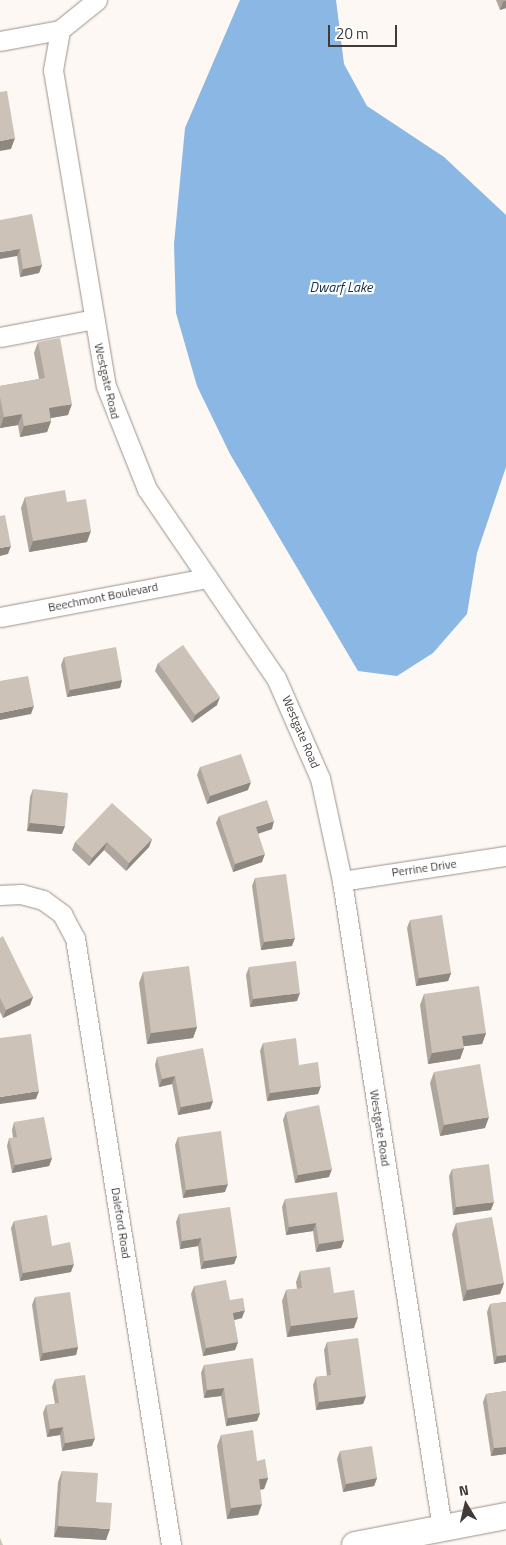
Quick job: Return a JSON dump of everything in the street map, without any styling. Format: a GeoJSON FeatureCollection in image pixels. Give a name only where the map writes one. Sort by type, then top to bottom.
{"type":"FeatureCollection","features":[{"type":"Feature","properties":{"kind":"street"},"geometry":{"type":"LineString","coordinates":[[0,41],[60,30],[97,0]]}},
{"type":"Feature","properties":{"kind":"street","name":"Westgate Road"},"geometry":{"type":"LineString","coordinates":[[60,30],[54,49],[54,81],[106,386],[134,464],[207,578],[262,655],[301,727],[328,805],[342,881],[442,1528]]}},
{"type":"Feature","properties":{"kind":"street"},"geometry":{"type":"LineString","coordinates":[[0,337],[94,319]]}},
{"type":"Feature","properties":{"kind":"street","name":"Beechmont Boulevard"},"geometry":{"type":"LineString","coordinates":[[0,617],[207,578]]}},
{"type":"Feature","properties":{"kind":"street","name":"Perrine Drive"},"geometry":{"type":"LineString","coordinates":[[342,881],[506,856]]}},
{"type":"Feature","properties":{"kind":"street","name":"Daleford Road"},"geometry":{"type":"LineString","coordinates":[[0,895],[33,896],[54,907],[68,923],[79,954],[170,1545]]}},
{"type":"Feature","properties":{"kind":"street"},"geometry":{"type":"LineString","coordinates":[[354,1545],[506,1516]]}},
{"type":"Feature","properties":{"kind":"water","name":"Dwarf Lake"},"geometry":{"type":"Polygon","coordinates":[[[240,0],[336,0],[344,64],[367,106],[444,157],[506,215],[506,467],[477,553],[467,614],[433,653],[397,676],[358,671],[230,454],[197,386],[176,313],[174,244],[185,128],[240,0]]]}},
{"type":"Feature","properties":{"kind":"building"},"geometry":{"type":"Polygon","coordinates":[[[7,91],[15,138],[0,141],[0,92],[7,91]]]}},
{"type":"Feature","properties":{"kind":"building"},"geometry":{"type":"Polygon","coordinates":[[[32,214],[42,265],[23,269],[20,249],[0,252],[0,220],[32,214]]]}},
{"type":"Feature","properties":{"kind":"building"},"geometry":{"type":"Polygon","coordinates":[[[60,338],[72,404],[49,408],[51,421],[24,426],[22,414],[4,417],[0,386],[45,378],[38,342],[60,338]]]}},
{"type":"Feature","properties":{"kind":"building"},"geometry":{"type":"Polygon","coordinates":[[[65,490],[67,502],[86,499],[91,531],[33,541],[25,497],[65,490]]]}},
{"type":"Feature","properties":{"kind":"building"},"geometry":{"type":"Polygon","coordinates":[[[5,515],[11,546],[0,548],[0,516],[5,515]]]}},
{"type":"Feature","properties":{"kind":"building"},"geometry":{"type":"Polygon","coordinates":[[[183,645],[220,697],[195,715],[158,663],[183,645]]]}},
{"type":"Feature","properties":{"kind":"building"},"geometry":{"type":"Polygon","coordinates":[[[116,647],[122,680],[70,690],[64,657],[116,647]]]}},
{"type":"Feature","properties":{"kind":"building"},"geometry":{"type":"Polygon","coordinates":[[[28,676],[34,706],[0,713],[0,681],[28,676]]]}},
{"type":"Feature","properties":{"kind":"building"},"geometry":{"type":"Polygon","coordinates":[[[241,754],[251,782],[210,796],[200,767],[241,754]]]}},
{"type":"Feature","properties":{"kind":"building"},"geometry":{"type":"Polygon","coordinates":[[[33,789],[68,793],[65,826],[30,823],[33,789]]]}},
{"type":"Feature","properties":{"kind":"building"},"geometry":{"type":"Polygon","coordinates":[[[267,800],[274,821],[256,827],[265,854],[235,864],[219,816],[267,800]]]}},
{"type":"Feature","properties":{"kind":"building"},"geometry":{"type":"Polygon","coordinates":[[[112,803],[152,839],[129,863],[107,842],[92,858],[75,842],[112,803]]]}},
{"type":"Feature","properties":{"kind":"building"},"geometry":{"type":"Polygon","coordinates":[[[286,874],[295,938],[264,942],[255,878],[286,874]]]}},
{"type":"Feature","properties":{"kind":"building"},"geometry":{"type":"Polygon","coordinates":[[[442,915],[451,973],[419,978],[410,920],[442,915]]]}},
{"type":"Feature","properties":{"kind":"building"},"geometry":{"type":"Polygon","coordinates":[[[3,936],[33,997],[6,1010],[0,998],[0,938],[3,936]]]}},
{"type":"Feature","properties":{"kind":"building"},"geometry":{"type":"Polygon","coordinates":[[[296,961],[300,993],[253,999],[249,967],[296,961]]]}},
{"type":"Feature","properties":{"kind":"building"},"geometry":{"type":"Polygon","coordinates":[[[189,966],[197,1027],[151,1033],[143,972],[189,966]]]}},
{"type":"Feature","properties":{"kind":"building"},"geometry":{"type":"Polygon","coordinates":[[[479,986],[486,1033],[462,1036],[464,1048],[432,1053],[424,994],[479,986]]]}},
{"type":"Feature","properties":{"kind":"building"},"geometry":{"type":"Polygon","coordinates":[[[31,1034],[39,1091],[0,1097],[0,1038],[31,1034]]]}},
{"type":"Feature","properties":{"kind":"building"},"geometry":{"type":"Polygon","coordinates":[[[296,1038],[299,1065],[318,1062],[321,1086],[270,1093],[263,1043],[296,1038]]]}},
{"type":"Feature","properties":{"kind":"building"},"geometry":{"type":"Polygon","coordinates":[[[203,1048],[213,1101],[181,1107],[175,1076],[162,1079],[157,1057],[203,1048]]]}},
{"type":"Feature","properties":{"kind":"building"},"geometry":{"type":"Polygon","coordinates":[[[480,1064],[489,1117],[444,1125],[434,1072],[480,1064]]]}},
{"type":"Feature","properties":{"kind":"building"},"geometry":{"type":"Polygon","coordinates":[[[319,1105],[332,1169],[298,1175],[286,1112],[319,1105]]]}},
{"type":"Feature","properties":{"kind":"building"},"geometry":{"type":"Polygon","coordinates":[[[44,1117],[52,1158],[15,1165],[9,1138],[17,1137],[14,1122],[44,1117]]]}},
{"type":"Feature","properties":{"kind":"building"},"geometry":{"type":"Polygon","coordinates":[[[221,1131],[228,1184],[186,1190],[178,1137],[221,1131]]]}},
{"type":"Feature","properties":{"kind":"building"},"geometry":{"type":"Polygon","coordinates":[[[489,1164],[494,1202],[456,1207],[452,1169],[489,1164]]]}},
{"type":"Feature","properties":{"kind":"building"},"geometry":{"type":"Polygon","coordinates":[[[337,1192],[344,1240],[319,1244],[316,1223],[289,1227],[285,1199],[337,1192]]]}},
{"type":"Feature","properties":{"kind":"building"},"geometry":{"type":"Polygon","coordinates":[[[230,1207],[237,1256],[204,1261],[201,1238],[182,1241],[179,1214],[230,1207]]]}},
{"type":"Feature","properties":{"kind":"building"},"geometry":{"type":"Polygon","coordinates":[[[47,1215],[52,1246],[70,1242],[74,1264],[23,1273],[14,1221],[47,1215]]]}},
{"type":"Feature","properties":{"kind":"building"},"geometry":{"type":"Polygon","coordinates":[[[492,1217],[504,1283],[467,1290],[456,1223],[492,1217]]]}},
{"type":"Feature","properties":{"kind":"building"},"geometry":{"type":"Polygon","coordinates":[[[330,1267],[334,1293],[354,1290],[358,1317],[291,1326],[286,1290],[302,1288],[300,1271],[330,1267]]]}},
{"type":"Feature","properties":{"kind":"building"},"geometry":{"type":"Polygon","coordinates":[[[226,1280],[230,1300],[243,1298],[245,1310],[233,1313],[238,1342],[206,1348],[194,1286],[226,1280]]]}},
{"type":"Feature","properties":{"kind":"building"},"geometry":{"type":"Polygon","coordinates":[[[70,1292],[78,1347],[43,1353],[35,1297],[70,1292]]]}},
{"type":"Feature","properties":{"kind":"building"},"geometry":{"type":"Polygon","coordinates":[[[506,1302],[506,1355],[497,1356],[490,1304],[506,1302]]]}},
{"type":"Feature","properties":{"kind":"building"},"geometry":{"type":"Polygon","coordinates":[[[358,1338],[366,1396],[319,1402],[316,1377],[331,1375],[327,1342],[358,1338]]]}},
{"type":"Feature","properties":{"kind":"building"},"geometry":{"type":"Polygon","coordinates":[[[253,1358],[260,1413],[228,1418],[224,1388],[207,1390],[204,1365],[253,1358]]]}},
{"type":"Feature","properties":{"kind":"building"},"geometry":{"type":"Polygon","coordinates":[[[85,1375],[95,1438],[65,1443],[63,1427],[50,1429],[46,1405],[59,1403],[55,1379],[85,1375]]]}},
{"type":"Feature","properties":{"kind":"building"},"geometry":{"type":"Polygon","coordinates":[[[506,1391],[506,1447],[494,1448],[486,1394],[506,1391]]]}},
{"type":"Feature","properties":{"kind":"building"},"geometry":{"type":"Polygon","coordinates":[[[253,1430],[257,1461],[265,1459],[268,1478],[259,1479],[262,1504],[231,1508],[221,1435],[253,1430]]]}},
{"type":"Feature","properties":{"kind":"building"},"geometry":{"type":"Polygon","coordinates":[[[372,1446],[377,1478],[346,1484],[340,1451],[372,1446]]]}},
{"type":"Feature","properties":{"kind":"building"},"geometry":{"type":"Polygon","coordinates":[[[62,1471],[98,1473],[96,1502],[112,1503],[110,1529],[58,1526],[62,1471]]]}}]}
